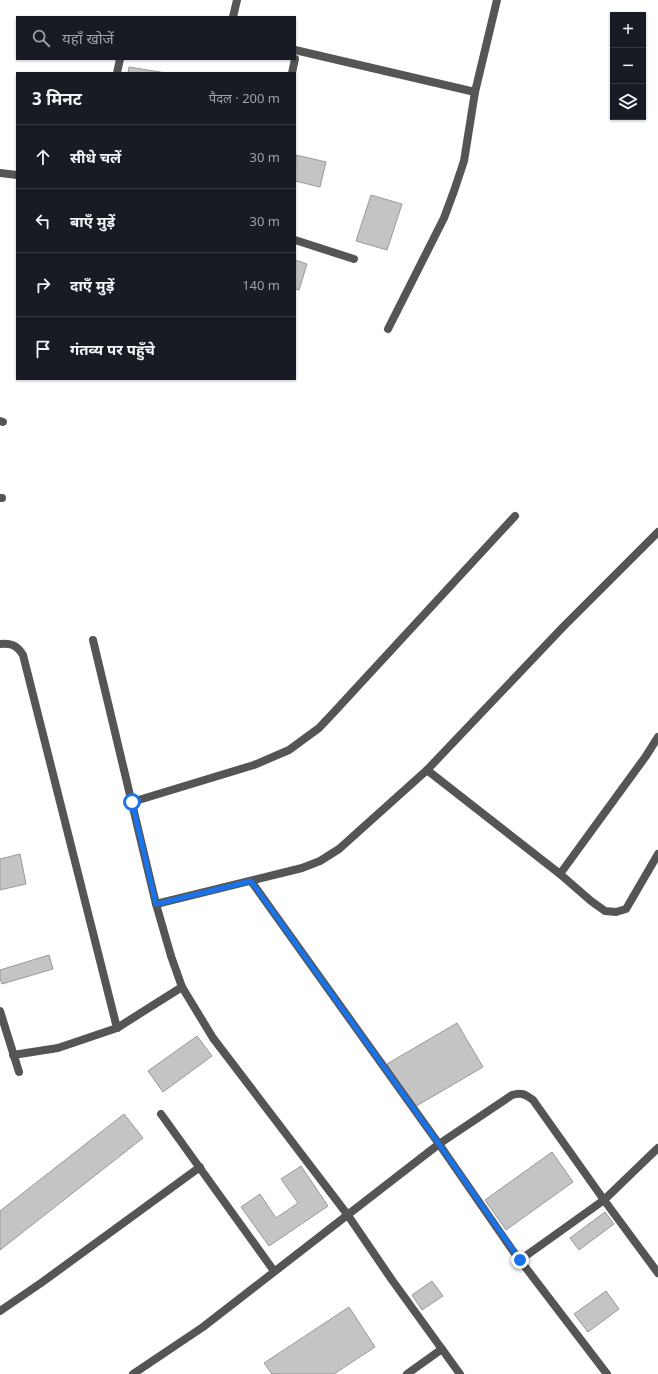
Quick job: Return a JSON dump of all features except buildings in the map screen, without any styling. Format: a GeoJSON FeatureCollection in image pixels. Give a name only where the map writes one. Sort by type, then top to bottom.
{"type":"FeatureCollection","features":[{"type":"Feature","properties":{"kind":"street"},"geometry":{"type":"LineString","coordinates":[[233,16],[237,0]]}},
{"type":"Feature","properties":{"kind":"street"},"geometry":{"type":"LineString","coordinates":[[388,329],[444,218],[464,161],[475,92],[497,0]]}},
{"type":"Feature","properties":{"kind":"street"},"geometry":{"type":"LineString","coordinates":[[296,54],[475,92]]}},
{"type":"Feature","properties":{"kind":"street"},"geometry":{"type":"LineString","coordinates":[[117,72],[120,60]]}},
{"type":"Feature","properties":{"kind":"street"},"geometry":{"type":"LineString","coordinates":[[292,72],[294,60]]}},
{"type":"Feature","properties":{"kind":"street"},"geometry":{"type":"LineString","coordinates":[[0,173],[16,175]]}},
{"type":"Feature","properties":{"kind":"street"},"geometry":{"type":"LineString","coordinates":[[296,240],[354,259]]}},
{"type":"Feature","properties":{"kind":"street"},"geometry":{"type":"LineString","coordinates":[[132,802],[254,765],[289,750],[319,728],[515,516]]}},
{"type":"Feature","properties":{"kind":"street"},"geometry":{"type":"LineString","coordinates":[[156,904],[302,868],[320,861],[339,849],[427,770],[563,627],[658,532]]}},
{"type":"Feature","properties":{"kind":"street"},"geometry":{"type":"LineString","coordinates":[[93,640],[156,904],[171,956],[182,987],[213,1038],[347,1214],[392,1280],[460,1374]]}},
{"type":"Feature","properties":{"kind":"street"},"geometry":{"type":"LineString","coordinates":[[0,644],[8,643],[18,647],[23,655],[117,1028]]}},
{"type":"Feature","properties":{"kind":"street"},"geometry":{"type":"LineString","coordinates":[[560,874],[646,756],[658,737]]}},
{"type":"Feature","properties":{"kind":"street"},"geometry":{"type":"LineString","coordinates":[[427,770],[605,911],[616,912],[626,908],[658,854]]}},
{"type":"Feature","properties":{"kind":"street"},"geometry":{"type":"LineString","coordinates":[[251,881],[520,1260],[607,1374]]}},
{"type":"Feature","properties":{"kind":"street"},"geometry":{"type":"LineString","coordinates":[[13,1055],[58,1048],[117,1028],[182,987]]}},
{"type":"Feature","properties":{"kind":"street"},"geometry":{"type":"LineString","coordinates":[[0,1011],[19,1072]]}},
{"type":"Feature","properties":{"kind":"street"},"geometry":{"type":"LineString","coordinates":[[133,1374],[203,1327],[439,1144],[512,1095],[520,1092],[533,1100],[658,1273]]}},
{"type":"Feature","properties":{"kind":"street"},"geometry":{"type":"LineString","coordinates":[[161,1114],[274,1271]]}},
{"type":"Feature","properties":{"kind":"street"},"geometry":{"type":"LineString","coordinates":[[520,1260],[604,1200],[658,1148]]}},
{"type":"Feature","properties":{"kind":"street"},"geometry":{"type":"LineString","coordinates":[[0,1311],[41,1283],[200,1167]]}},
{"type":"Feature","properties":{"kind":"street"},"geometry":{"type":"LineString","coordinates":[[407,1374],[442,1349]]}},
{"type":"Feature","properties":{"kind":"route"},"geometry":{"type":"LineString","coordinates":[[132,802],[156,904],[251,881],[520,1260]]}}]}
